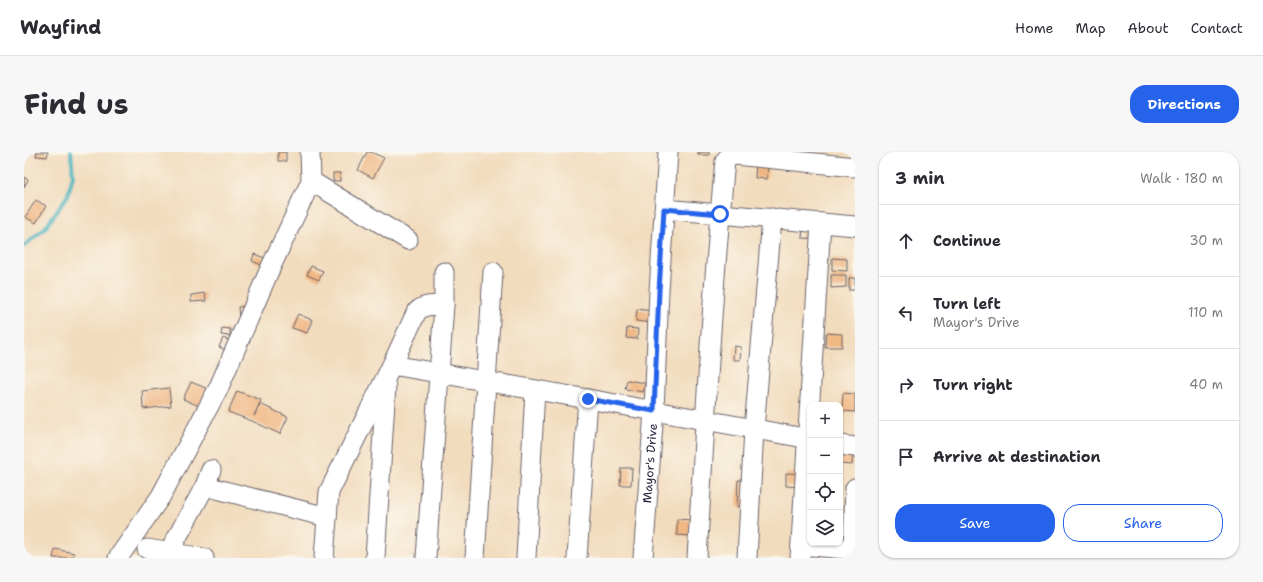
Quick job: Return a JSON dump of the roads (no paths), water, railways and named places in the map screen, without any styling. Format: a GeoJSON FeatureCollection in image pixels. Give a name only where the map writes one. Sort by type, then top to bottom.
{"type":"FeatureCollection","features":[{"type":"Feature","properties":{"kind":"street"},"geometry":{"type":"LineString","coordinates":[[118,558],[161,496],[219,387],[266,278],[311,180],[310,152]]}},
{"type":"Feature","properties":{"kind":"street","name":"Mayor's Drive"},"geometry":{"type":"LineString","coordinates":[[643,558],[654,411],[659,291],[668,152]]}},
{"type":"Feature","properties":{"kind":"street"},"geometry":{"type":"LineString","coordinates":[[697,558],[705,420],[725,160],[729,156],[735,155],[855,167]]}},
{"type":"Feature","properties":{"kind":"street"},"geometry":{"type":"LineString","coordinates":[[311,180],[408,240]]}},
{"type":"Feature","properties":{"kind":"street"},"geometry":{"type":"LineString","coordinates":[[664,209],[855,226]]}},
{"type":"Feature","properties":{"kind":"street"},"geometry":{"type":"LineString","coordinates":[[747,558],[754,429],[772,218]]}},
{"type":"Feature","properties":{"kind":"street"},"geometry":{"type":"LineString","coordinates":[[809,438],[820,223]]}},
{"type":"Feature","properties":{"kind":"street"},"geometry":{"type":"LineString","coordinates":[[426,558],[444,305],[444,272]]}},
{"type":"Feature","properties":{"kind":"street"},"geometry":{"type":"LineString","coordinates":[[475,558],[493,272]]}},
{"type":"Feature","properties":{"kind":"street"},"geometry":{"type":"LineString","coordinates":[[324,558],[329,492],[390,371],[419,308],[425,306],[444,305]]}},
{"type":"Feature","properties":{"kind":"street"},"geometry":{"type":"LineString","coordinates":[[390,371],[439,373],[807,439]]}},
{"type":"Feature","properties":{"kind":"street"},"geometry":{"type":"LineString","coordinates":[[375,558],[390,371]]}},
{"type":"Feature","properties":{"kind":"street"},"geometry":{"type":"LineString","coordinates":[[526,558],[535,390]]}},
{"type":"Feature","properties":{"kind":"street"},"geometry":{"type":"LineString","coordinates":[[577,558],[588,399]]}},
{"type":"Feature","properties":{"kind":"street"},"geometry":{"type":"LineString","coordinates":[[843,445],[855,447]]}},
{"type":"Feature","properties":{"kind":"street"},"geometry":{"type":"LineString","coordinates":[[807,464],[800,551],[846,549],[851,547],[853,544],[855,488]]}},
{"type":"Feature","properties":{"kind":"street"},"geometry":{"type":"LineString","coordinates":[[169,552],[208,478],[327,516]]}},
{"type":"Feature","properties":{"kind":"street"},"geometry":{"type":"LineString","coordinates":[[147,549],[204,558]]}},
{"type":"Feature","properties":{"kind":"waterway"},"geometry":{"type":"LineString","coordinates":[[24,246],[45,228],[68,195],[73,175],[71,152]]}}]}
